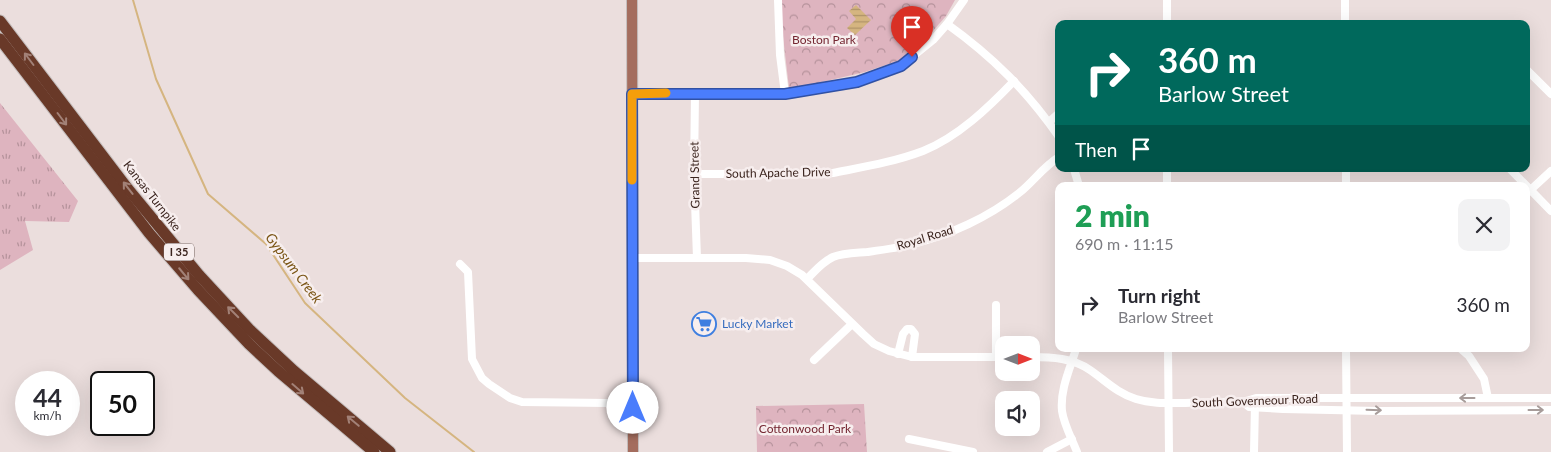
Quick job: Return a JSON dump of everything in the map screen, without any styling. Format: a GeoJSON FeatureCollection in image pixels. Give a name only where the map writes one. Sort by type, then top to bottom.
{"type":"FeatureCollection","features":[{"type":"Feature","properties":{"kind":"highway","name":"Kansas Turnpike"},"geometry":{"type":"LineString","coordinates":[[0,20],[128,189],[198,275],[287,365],[390,452]]}},
{"type":"Feature","properties":{"kind":"highway","name":"Kansas Turnpike"},"geometry":{"type":"LineString","coordinates":[[0,38],[149,233],[198,290],[249,344],[278,371],[374,452]]}},
{"type":"Feature","properties":{"kind":"main road"},"geometry":{"type":"LineString","coordinates":[[632,0],[633,452]]}},
{"type":"Feature","properties":{"kind":"street"},"geometry":{"type":"LineString","coordinates":[[778,0],[780,55],[785,94]]}},
{"type":"Feature","properties":{"kind":"street"},"geometry":{"type":"LineString","coordinates":[[632,94],[785,94],[857,82],[901,66],[933,40],[964,0]]}},
{"type":"Feature","properties":{"kind":"street"},"geometry":{"type":"LineString","coordinates":[[1167,0],[1167,20]]}},
{"type":"Feature","properties":{"kind":"street"},"geometry":{"type":"LineString","coordinates":[[1345,0],[1345,20]]}},
{"type":"Feature","properties":{"kind":"street"},"geometry":{"type":"LineString","coordinates":[[947,24],[999,65],[1037,106],[1055,131]]}},
{"type":"Feature","properties":{"kind":"street"},"geometry":{"type":"LineString","coordinates":[[1530,72],[1551,94]]}},
{"type":"Feature","properties":{"kind":"street","name":"South Apache Drive"},"geometry":{"type":"LineString","coordinates":[[694,174],[822,174],[905,157],[925,150],[954,134],[1014,81]]}},
{"type":"Feature","properties":{"kind":"street","name":"Grand Street"},"geometry":{"type":"LineString","coordinates":[[694,93],[697,258]]}},
{"type":"Feature","properties":{"kind":"street"},"geometry":{"type":"LineString","coordinates":[[1049,122],[1055,117]]}},
{"type":"Feature","properties":{"kind":"street","name":"Royal Road"},"geometry":{"type":"LineString","coordinates":[[807,279],[823,263],[836,256],[911,245],[957,229],[1009,201],[1027,186],[1043,168],[1055,160]]}},
{"type":"Feature","properties":{"kind":"street"},"geometry":{"type":"LineString","coordinates":[[1530,190],[1551,171]]}},
{"type":"Feature","properties":{"kind":"street"},"geometry":{"type":"LineString","coordinates":[[1512,172],[1520,182]]}},
{"type":"Feature","properties":{"kind":"street"},"geometry":{"type":"LineString","coordinates":[[1530,194],[1551,211]]}},
{"type":"Feature","properties":{"kind":"street"},"geometry":{"type":"LineString","coordinates":[[632,258],[746,258],[770,260],[786,266],[807,279],[874,344],[898,354],[912,357],[995,357]]}},
{"type":"Feature","properties":{"kind":"street"},"geometry":{"type":"LineString","coordinates":[[460,264],[468,272],[472,359],[482,378],[489,384],[510,398],[522,402],[608,403],[633,406]]}},
{"type":"Feature","properties":{"kind":"street"},"geometry":{"type":"LineString","coordinates":[[996,305],[998,336]]}},
{"type":"Feature","properties":{"kind":"street"},"geometry":{"type":"LineString","coordinates":[[814,360],[852,324]]}},
{"type":"Feature","properties":{"kind":"street"},"geometry":{"type":"LineString","coordinates":[[898,354],[903,334],[908,329],[914,331],[915,334],[912,357]]}},
{"type":"Feature","properties":{"kind":"street"},"geometry":{"type":"LineString","coordinates":[[1075,352],[1064,386],[1062,404],[1065,423],[1077,452]]}},
{"type":"Feature","properties":{"kind":"street"},"geometry":{"type":"LineString","coordinates":[[1168,352],[1169,452]]}},
{"type":"Feature","properties":{"kind":"street"},"geometry":{"type":"LineString","coordinates":[[1346,352],[1347,452]]}},
{"type":"Feature","properties":{"kind":"street"},"geometry":{"type":"LineString","coordinates":[[1464,352],[1484,379],[1488,398]]}},
{"type":"Feature","properties":{"kind":"street","name":"South Governeour Road"},"geometry":{"type":"LineString","coordinates":[[1040,357],[1050,357],[1085,367],[1123,394],[1144,401],[1168,403],[1243,402],[1256,398],[1551,398]]}},
{"type":"Feature","properties":{"kind":"street"},"geometry":{"type":"LineString","coordinates":[[1254,452],[1256,398]]}},
{"type":"Feature","properties":{"kind":"street","name":"South Governeour Road"},"geometry":{"type":"LineString","coordinates":[[1243,402],[1249,407],[1283,410],[1551,410]]}},
{"type":"Feature","properties":{"kind":"street"},"geometry":{"type":"LineString","coordinates":[[908,439],[973,452]]}},
{"type":"Feature","properties":{"kind":"street"},"geometry":{"type":"LineString","coordinates":[[1047,452],[1072,439]]}},
{"type":"Feature","properties":{"kind":"green space","name":"Boston Park"},"geometry":{"type":"Polygon","coordinates":[[[782,0],[955,0],[946,16],[932,32],[898,61],[865,72],[792,89],[789,88],[782,28],[782,0]]]}},
{"type":"Feature","properties":{"kind":"green space"},"geometry":{"type":"Polygon","coordinates":[[[0,103],[78,201],[69,222],[25,221],[33,250],[0,270],[0,103]]]}},
{"type":"Feature","properties":{"kind":"green space","name":"Cottonwood Park"},"geometry":{"type":"Polygon","coordinates":[[[864,404],[867,452],[757,452],[756,406],[864,404]]]}},
{"type":"Feature","properties":{"kind":"shaded area"},"geometry":{"type":"Polygon","coordinates":[[[856,5],[871,20],[855,35],[847,28],[856,19],[849,11],[856,5]]]}},
{"type":"Feature","properties":{"kind":"waterway","name":"Gypsum Creek"},"geometry":{"type":"LineString","coordinates":[[133,0],[156,79],[208,194],[266,244],[305,303],[405,398],[474,452]]}},
{"type":"Feature","properties":{"kind":"slow traffic"},"geometry":{"type":"LineString","coordinates":[[632,180],[632,94],[666,93]]}},
{"type":"Feature","properties":{"kind":"place","name":"Lucky Market"},"geometry":{"type":"Point","coordinates":[704,324]}},
{"type":"Feature","properties":{"kind":"route"},"geometry":{"type":"LineString","coordinates":[[633,408],[632,94],[785,94],[857,82],[901,66],[912,57]]}}]}
